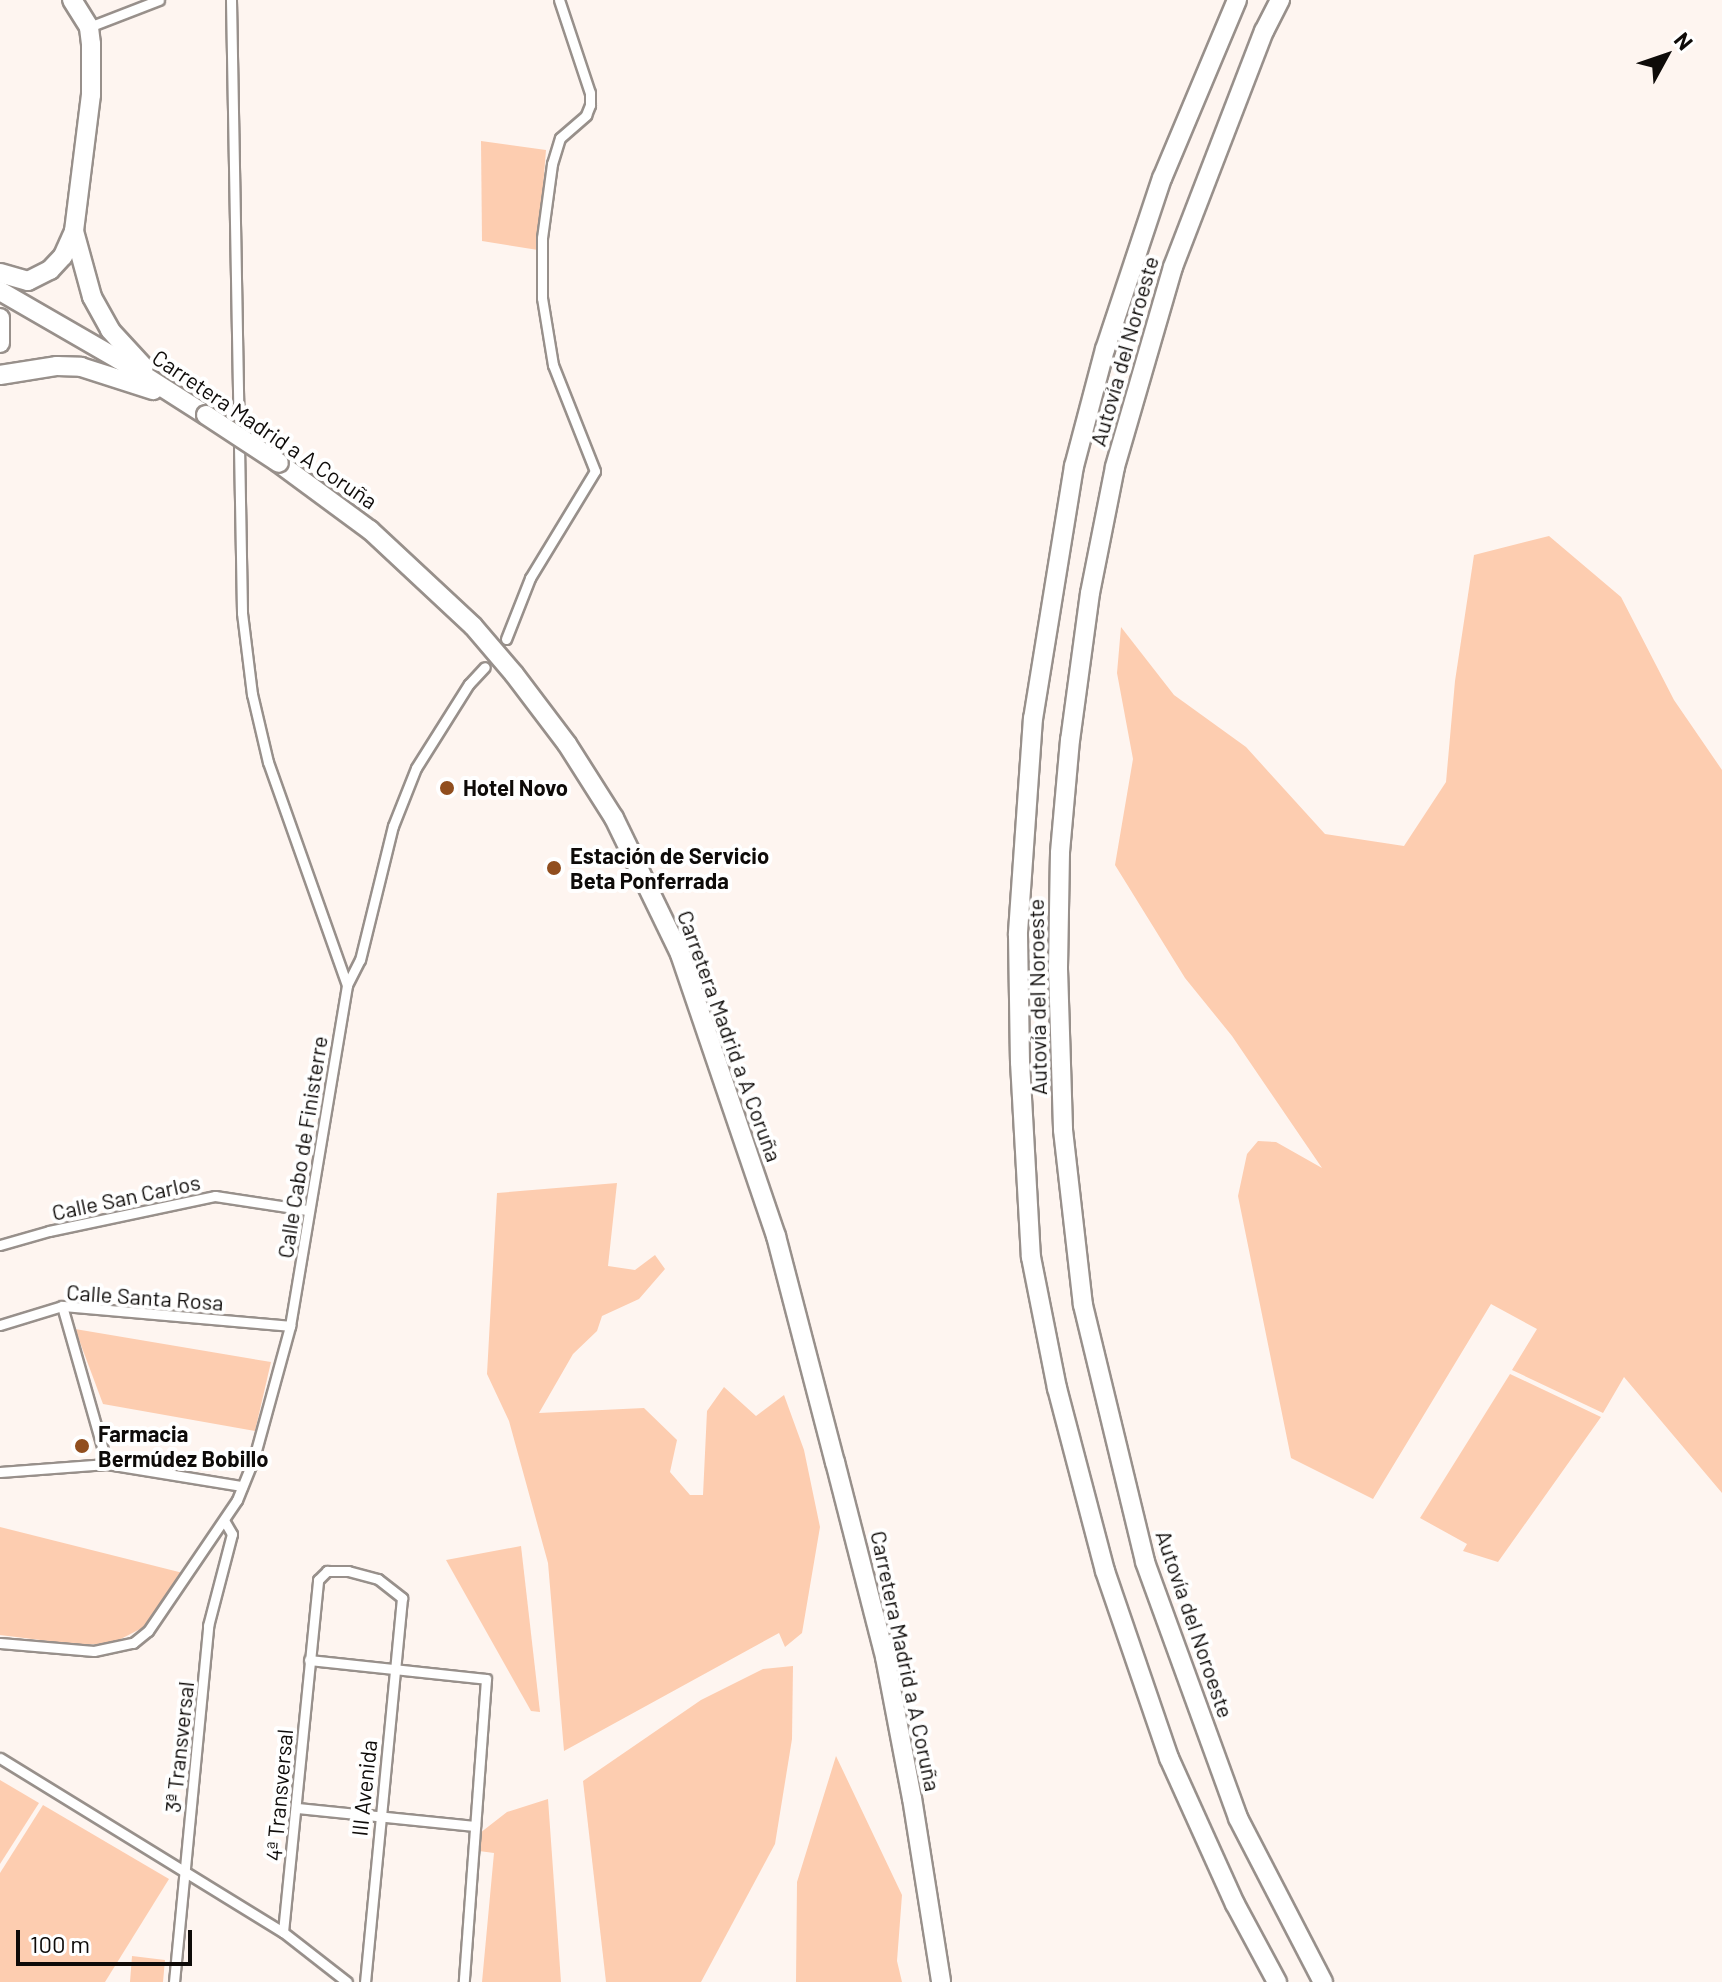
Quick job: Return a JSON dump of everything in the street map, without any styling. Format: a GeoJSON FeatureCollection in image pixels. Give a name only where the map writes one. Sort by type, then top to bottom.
{"type":"FeatureCollection","features":[{"type":"Feature","properties":{"kind":"highway"},"geometry":{"type":"LineString","coordinates":[[0,273],[28,281],[50,270],[63,256],[74,231],[91,95],[89,27],[72,0]]}},
{"type":"Feature","properties":{"kind":"highway","name":"Autovía del Noroeste"},"geometry":{"type":"LineString","coordinates":[[1237,0],[1162,178],[1105,349],[1074,466],[1033,718],[1018,935],[1020,1062],[1031,1257],[1057,1388],[1105,1571],[1169,1758],[1235,1904],[1277,1982]]}},
{"type":"Feature","properties":{"kind":"highway","name":"Autovía del Noroeste"},"geometry":{"type":"LineString","coordinates":[[1280,1],[1264,31],[1173,267],[1115,467],[1090,593],[1070,740],[1060,853],[1058,969],[1063,1130],[1083,1305],[1145,1562],[1238,1818],[1323,1982]]}},
{"type":"Feature","properties":{"kind":"highway"},"geometry":{"type":"LineString","coordinates":[[74,231],[92,297],[110,330],[140,363],[206,415]]}},
{"type":"Feature","properties":{"kind":"highway","name":"Carretera Madrid a A Coruña"},"geometry":{"type":"LineString","coordinates":[[0,291],[118,359],[206,415],[279,463],[370,530],[473,626],[514,674],[567,744],[621,829],[680,954],[776,1236],[885,1657],[912,1798],[941,1982]]}},
{"type":"Feature","properties":{"kind":"highway"},"geometry":{"type":"LineString","coordinates":[[0,318],[0,343]]}},
{"type":"Feature","properties":{"kind":"highway"},"geometry":{"type":"LineString","coordinates":[[0,375],[57,366],[81,367],[161,393],[206,415]]}},
{"type":"Feature","properties":{"kind":"street"},"geometry":{"type":"LineString","coordinates":[[89,27],[159,0]]}},
{"type":"Feature","properties":{"kind":"street"},"geometry":{"type":"LineString","coordinates":[[231,0],[242,613],[252,694],[268,762],[347,985]]}},
{"type":"Feature","properties":{"kind":"street"},"geometry":{"type":"LineString","coordinates":[[506,639],[530,578],[595,471],[553,365],[542,298],[547,187],[560,138],[586,115],[590,93],[559,0]]}},
{"type":"Feature","properties":{"kind":"street","name":"Calle Cabo de Finisterre"},"geometry":{"type":"LineString","coordinates":[[0,1643],[53,1650],[109,1650],[133,1643],[148,1631],[224,1520],[242,1486],[254,1458],[290,1326],[347,985],[360,960],[393,826],[416,768],[461,695],[485,667]]}},
{"type":"Feature","properties":{"kind":"street","name":"Calle San Carlos"},"geometry":{"type":"LineString","coordinates":[[0,1245],[49,1231],[215,1196],[307,1210]]}},
{"type":"Feature","properties":{"kind":"street"},"geometry":{"type":"LineString","coordinates":[[62,1306],[107,1464]]}},
{"type":"Feature","properties":{"kind":"street","name":"Calle Santa Rosa"},"geometry":{"type":"LineString","coordinates":[[0,1325],[62,1306],[290,1326]]}},
{"type":"Feature","properties":{"kind":"street"},"geometry":{"type":"LineString","coordinates":[[0,1472],[107,1464],[242,1486]]}},
{"type":"Feature","properties":{"kind":"street","name":"3ª Transversal"},"geometry":{"type":"LineString","coordinates":[[174,1982],[208,1626],[232,1534],[224,1520]]}},
{"type":"Feature","properties":{"kind":"street","name":"4ª Transversal"},"geometry":{"type":"LineString","coordinates":[[283,1932],[318,1580],[323,1575],[348,1571],[378,1579],[402,1598]]}},
{"type":"Feature","properties":{"kind":"street","name":"III Avenida"},"geometry":{"type":"LineString","coordinates":[[365,1982],[402,1598]]}},
{"type":"Feature","properties":{"kind":"street"},"geometry":{"type":"LineString","coordinates":[[309,1660],[486,1679],[464,1982]]}},
{"type":"Feature","properties":{"kind":"street"},"geometry":{"type":"LineString","coordinates":[[0,1758],[283,1932],[343,1980]]}},
{"type":"Feature","properties":{"kind":"street"},"geometry":{"type":"LineString","coordinates":[[297,1808],[475,1826]]}},
{"type":"Feature","properties":{"kind":"shaded area"},"geometry":{"type":"Polygon","coordinates":[[[481,141],[546,150],[538,250],[482,241],[481,141]]]}},
{"type":"Feature","properties":{"kind":"shaded area"},"geometry":{"type":"Polygon","coordinates":[[[1549,536],[1621,597],[1674,700],[1722,770],[1722,1493],[1624,1377],[1603,1413],[1512,1370],[1537,1329],[1491,1304],[1373,1499],[1291,1458],[1238,1196],[1247,1154],[1258,1141],[1276,1142],[1322,1168],[1232,1036],[1185,978],[1115,865],[1133,759],[1117,673],[1121,627],[1174,695],[1246,747],[1325,834],[1404,846],[1446,782],[1455,681],[1474,555],[1549,536]]]}},
{"type":"Feature","properties":{"kind":"shaded area"},"geometry":{"type":"Polygon","coordinates":[[[617,1183],[608,1266],[635,1270],[655,1255],[665,1269],[639,1299],[602,1316],[597,1331],[573,1354],[539,1413],[644,1408],[677,1440],[670,1472],[690,1495],[703,1495],[707,1411],[724,1387],[756,1416],[784,1395],[804,1450],[820,1527],[802,1633],[785,1647],[779,1633],[564,1751],[548,1563],[509,1421],[487,1374],[497,1193],[617,1183]]]}},
{"type":"Feature","properties":{"kind":"shaded area"},"geometry":{"type":"Polygon","coordinates":[[[75,1329],[271,1362],[255,1431],[103,1404],[75,1329]]]}},
{"type":"Feature","properties":{"kind":"shaded area"},"geometry":{"type":"Polygon","coordinates":[[[1510,1374],[1601,1417],[1498,1562],[1463,1551],[1467,1544],[1420,1518],[1510,1374]]]}},
{"type":"Feature","properties":{"kind":"shaded area"},"geometry":{"type":"Polygon","coordinates":[[[0,1527],[183,1573],[144,1627],[113,1643],[81,1645],[0,1635],[0,1527]]]}},
{"type":"Feature","properties":{"kind":"shaded area"},"geometry":{"type":"Polygon","coordinates":[[[521,1546],[540,1712],[531,1711],[446,1560],[521,1546]]]}},
{"type":"Feature","properties":{"kind":"shaded area"},"geometry":{"type":"Polygon","coordinates":[[[793,1666],[792,1739],[775,1844],[701,1982],[606,1982],[583,1781],[701,1700],[763,1669],[793,1666]]]}},
{"type":"Feature","properties":{"kind":"shaded area"},"geometry":{"type":"Polygon","coordinates":[[[836,1756],[902,1895],[897,1961],[902,1982],[796,1982],[797,1882],[836,1756]]]}},
{"type":"Feature","properties":{"kind":"shaded area"},"geometry":{"type":"Polygon","coordinates":[[[0,1780],[39,1803],[0,1864],[0,1780]]]}},
{"type":"Feature","properties":{"kind":"shaded area"},"geometry":{"type":"Polygon","coordinates":[[[548,1799],[561,1982],[482,1982],[494,1853],[479,1851],[480,1833],[507,1812],[548,1799]]]}},
{"type":"Feature","properties":{"kind":"shaded area"},"geometry":{"type":"Polygon","coordinates":[[[43,1805],[169,1879],[105,1982],[0,1982],[0,1873],[43,1805]]]}},
{"type":"Feature","properties":{"kind":"shaded area"},"geometry":{"type":"Polygon","coordinates":[[[132,1956],[165,1960],[163,1982],[130,1982],[132,1956]]]}},
{"type":"Feature","properties":{"kind":"place","name":"Hotel Novo"},"geometry":{"type":"Point","coordinates":[447,788]}},
{"type":"Feature","properties":{"kind":"place","name":"Estación de Servicio Beta Ponferrada"},"geometry":{"type":"Point","coordinates":[554,868]}},
{"type":"Feature","properties":{"kind":"place","name":"Farmacia Bermúdez Bobillo"},"geometry":{"type":"Point","coordinates":[82,1446]}}]}
